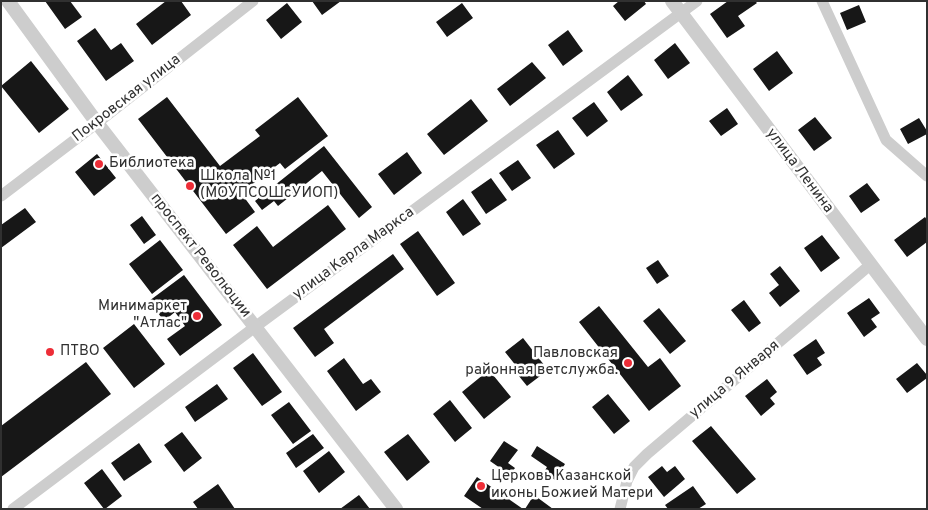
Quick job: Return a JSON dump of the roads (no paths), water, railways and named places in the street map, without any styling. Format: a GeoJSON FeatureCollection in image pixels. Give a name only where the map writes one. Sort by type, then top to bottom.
{"type":"FeatureCollection","features":[{"type":"Feature","properties":{"kind":"street","name":"проспект Революции"},"geometry":{"type":"LineString","coordinates":[[8,1],[97,123],[396,509]]}},
{"type":"Feature","properties":{"kind":"street","name":"Покровская улица"},"geometry":{"type":"LineString","coordinates":[[1,196],[252,1]]}},
{"type":"Feature","properties":{"kind":"street","name":"улица Ленина"},"geometry":{"type":"LineString","coordinates":[[672,1],[927,339]]}},
{"type":"Feature","properties":{"kind":"street","name":"улица Карла Маркса"},"geometry":{"type":"LineString","coordinates":[[13,509],[255,327],[697,1]]}},
{"type":"Feature","properties":{"kind":"street"},"geometry":{"type":"LineString","coordinates":[[822,1],[886,140],[927,176]]}},
{"type":"Feature","properties":{"kind":"street","name":"улица 9 Января"},"geometry":{"type":"LineString","coordinates":[[620,509],[627,481],[634,467],[646,454],[870,265]]}},
{"type":"Feature","properties":{"kind":"place","name":"Библиотека"},"geometry":{"type":"Point","coordinates":[99,164]}},
{"type":"Feature","properties":{"kind":"place","name":"Школа №1 (МОУПСОШсУИОП)"},"geometry":{"type":"Point","coordinates":[190,186]}},
{"type":"Feature","properties":{"kind":"place","name":"Минимаркет \"Атлас\""},"geometry":{"type":"Point","coordinates":[197,316]}},
{"type":"Feature","properties":{"kind":"place","name":"ПТВО"},"geometry":{"type":"Point","coordinates":[50,352]}},
{"type":"Feature","properties":{"kind":"place","name":"Павловская районная ветслужба."},"geometry":{"type":"Point","coordinates":[628,363]}},
{"type":"Feature","properties":{"kind":"place","name":"Церковь Казанской иконы Божией Матери"},"geometry":{"type":"Point","coordinates":[481,486]}}]}
